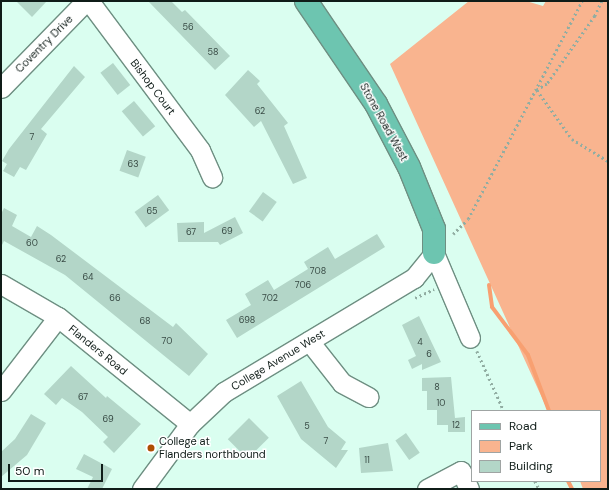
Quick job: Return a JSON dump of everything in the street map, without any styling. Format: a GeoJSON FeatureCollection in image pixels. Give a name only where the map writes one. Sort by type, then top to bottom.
{"type":"FeatureCollection","features":[{"type":"Feature","properties":{"kind":"main road","name":"Stone Road West"},"geometry":{"type":"LineString","coordinates":[[306,1],[376,104],[409,167],[434,229],[434,253]]}},
{"type":"Feature","properties":{"kind":"street","name":"Coventry Drive"},"geometry":{"type":"LineString","coordinates":[[1,88],[88,1]]}},
{"type":"Feature","properties":{"kind":"street","name":"Bishop Court"},"geometry":{"type":"LineString","coordinates":[[88,1],[200,150],[212,177]]}},
{"type":"Feature","properties":{"kind":"street"},"geometry":{"type":"LineString","coordinates":[[434,253],[470,338]]}},
{"type":"Feature","properties":{"kind":"street","name":"College Avenue West"},"geometry":{"type":"LineString","coordinates":[[142,489],[190,424],[224,392],[414,278],[434,253]]}},
{"type":"Feature","properties":{"kind":"street","name":"Flanders Road"},"geometry":{"type":"LineString","coordinates":[[1,284],[58,317],[190,424]]}},
{"type":"Feature","properties":{"kind":"street"},"geometry":{"type":"LineString","coordinates":[[1,391],[58,317]]}},
{"type":"Feature","properties":{"kind":"street"},"geometry":{"type":"LineString","coordinates":[[309,341],[342,383],[368,397]]}},
{"type":"Feature","properties":{"kind":"street"},"geometry":{"type":"LineString","coordinates":[[427,489],[461,471],[469,489]]}},
{"type":"Feature","properties":{"kind":"path"},"geometry":{"type":"LineString","coordinates":[[453,234],[468,219],[537,90],[582,1]]}},
{"type":"Feature","properties":{"kind":"path"},"geometry":{"type":"LineString","coordinates":[[537,90],[547,84],[595,16],[602,1]]}},
{"type":"Feature","properties":{"kind":"path"},"geometry":{"type":"LineString","coordinates":[[537,90],[572,139],[608,161]]}},
{"type":"Feature","properties":{"kind":"path"},"geometry":{"type":"LineString","coordinates":[[415,298],[447,282]]}},
{"type":"Feature","properties":{"kind":"path"},"geometry":{"type":"LineString","coordinates":[[470,338],[504,410]]}},
{"type":"Feature","properties":{"kind":"green space"},"geometry":{"type":"Polygon","coordinates":[[[469,1],[526,1],[543,6],[546,1],[608,1],[608,489],[583,489],[580,482],[601,482],[601,410],[548,410],[390,64],[469,1]]]}},
{"type":"Feature","properties":{"kind":"building"},"geometry":{"type":"Polygon","coordinates":[[[16,1],[47,1],[32,17],[16,1]]]}},
{"type":"Feature","properties":{"kind":"building"},"geometry":{"type":"Polygon","coordinates":[[[148,1],[171,1],[182,12],[185,10],[230,56],[215,70],[148,1]]]}},
{"type":"Feature","properties":{"kind":"building"},"geometry":{"type":"Polygon","coordinates":[[[113,63],[130,85],[118,95],[100,73],[113,63]]]}},
{"type":"Feature","properties":{"kind":"building"},"geometry":{"type":"Polygon","coordinates":[[[74,66],[85,77],[41,129],[47,134],[26,170],[20,167],[14,177],[3,171],[7,164],[2,161],[9,149],[74,66]]]}},
{"type":"Feature","properties":{"kind":"building"},"geometry":{"type":"Polygon","coordinates":[[[248,70],[260,81],[257,84],[288,123],[284,126],[307,178],[293,184],[261,121],[254,127],[225,95],[248,70]]]}},
{"type":"Feature","properties":{"kind":"building"},"geometry":{"type":"Polygon","coordinates":[[[134,101],[155,126],[143,137],[122,111],[134,101]]]}},
{"type":"Feature","properties":{"kind":"building"},"geometry":{"type":"Polygon","coordinates":[[[127,150],[146,157],[138,178],[119,171],[127,150]]]}},
{"type":"Feature","properties":{"kind":"building"},"geometry":{"type":"Polygon","coordinates":[[[263,192],[277,202],[263,221],[249,211],[263,192]]]}},
{"type":"Feature","properties":{"kind":"building"},"geometry":{"type":"Polygon","coordinates":[[[158,195],[169,210],[146,227],[135,212],[158,195]]]}},
{"type":"Feature","properties":{"kind":"building"},"geometry":{"type":"Polygon","coordinates":[[[4,208],[17,215],[12,226],[31,237],[37,226],[51,235],[173,327],[176,323],[208,354],[189,376],[65,275],[4,241],[1,247],[1,214],[4,208]]]}},
{"type":"Feature","properties":{"kind":"building"},"geometry":{"type":"Polygon","coordinates":[[[235,217],[243,233],[220,245],[218,242],[178,242],[177,223],[204,222],[204,233],[235,217]]]}},
{"type":"Feature","properties":{"kind":"building"},"geometry":{"type":"Polygon","coordinates":[[[377,234],[385,247],[237,338],[226,320],[251,305],[245,294],[268,280],[274,290],[308,269],[304,262],[328,247],[335,259],[377,234]]]}},
{"type":"Feature","properties":{"kind":"building"},"geometry":{"type":"Polygon","coordinates":[[[419,316],[441,362],[422,370],[422,364],[412,369],[408,360],[416,356],[402,325],[419,316]]]}},
{"type":"Feature","properties":{"kind":"building"},"geometry":{"type":"Polygon","coordinates":[[[71,366],[106,398],[107,396],[141,424],[114,453],[103,442],[108,437],[82,412],[62,398],[56,405],[44,394],[71,366]]]}},
{"type":"Feature","properties":{"kind":"building"},"geometry":{"type":"Polygon","coordinates":[[[451,377],[455,418],[465,417],[465,432],[448,432],[448,425],[437,425],[437,410],[427,410],[427,391],[422,391],[422,378],[451,377]]]}},
{"type":"Feature","properties":{"kind":"building"},"geometry":{"type":"Polygon","coordinates":[[[301,381],[328,427],[346,442],[341,450],[348,450],[336,468],[301,439],[277,396],[301,381]]]}},
{"type":"Feature","properties":{"kind":"building"},"geometry":{"type":"Polygon","coordinates":[[[31,414],[46,423],[27,455],[1,477],[1,452],[15,439],[31,414]]]}},
{"type":"Feature","properties":{"kind":"building"},"geometry":{"type":"Polygon","coordinates":[[[249,418],[269,438],[248,459],[228,439],[249,418]]]}},
{"type":"Feature","properties":{"kind":"building"},"geometry":{"type":"Polygon","coordinates":[[[406,433],[420,453],[409,460],[395,440],[406,433]]]}},
{"type":"Feature","properties":{"kind":"building"},"geometry":{"type":"Polygon","coordinates":[[[388,443],[393,471],[361,473],[359,448],[388,443]]]}},
{"type":"Feature","properties":{"kind":"building"},"geometry":{"type":"Polygon","coordinates":[[[84,454],[112,469],[102,489],[87,489],[93,477],[76,469],[84,454]]]}},
{"type":"Feature","properties":{"kind":"waterway"},"geometry":{"type":"LineString","coordinates":[[489,285],[492,307],[528,355],[549,410]]}},
{"type":"Feature","properties":{"kind":"waterway"},"geometry":{"type":"LineString","coordinates":[[568,482],[572,489]]}},
{"type":"Feature","properties":{"kind":"place","name":"College at Flanders northbound"},"geometry":{"type":"Point","coordinates":[151,448]}}]}
